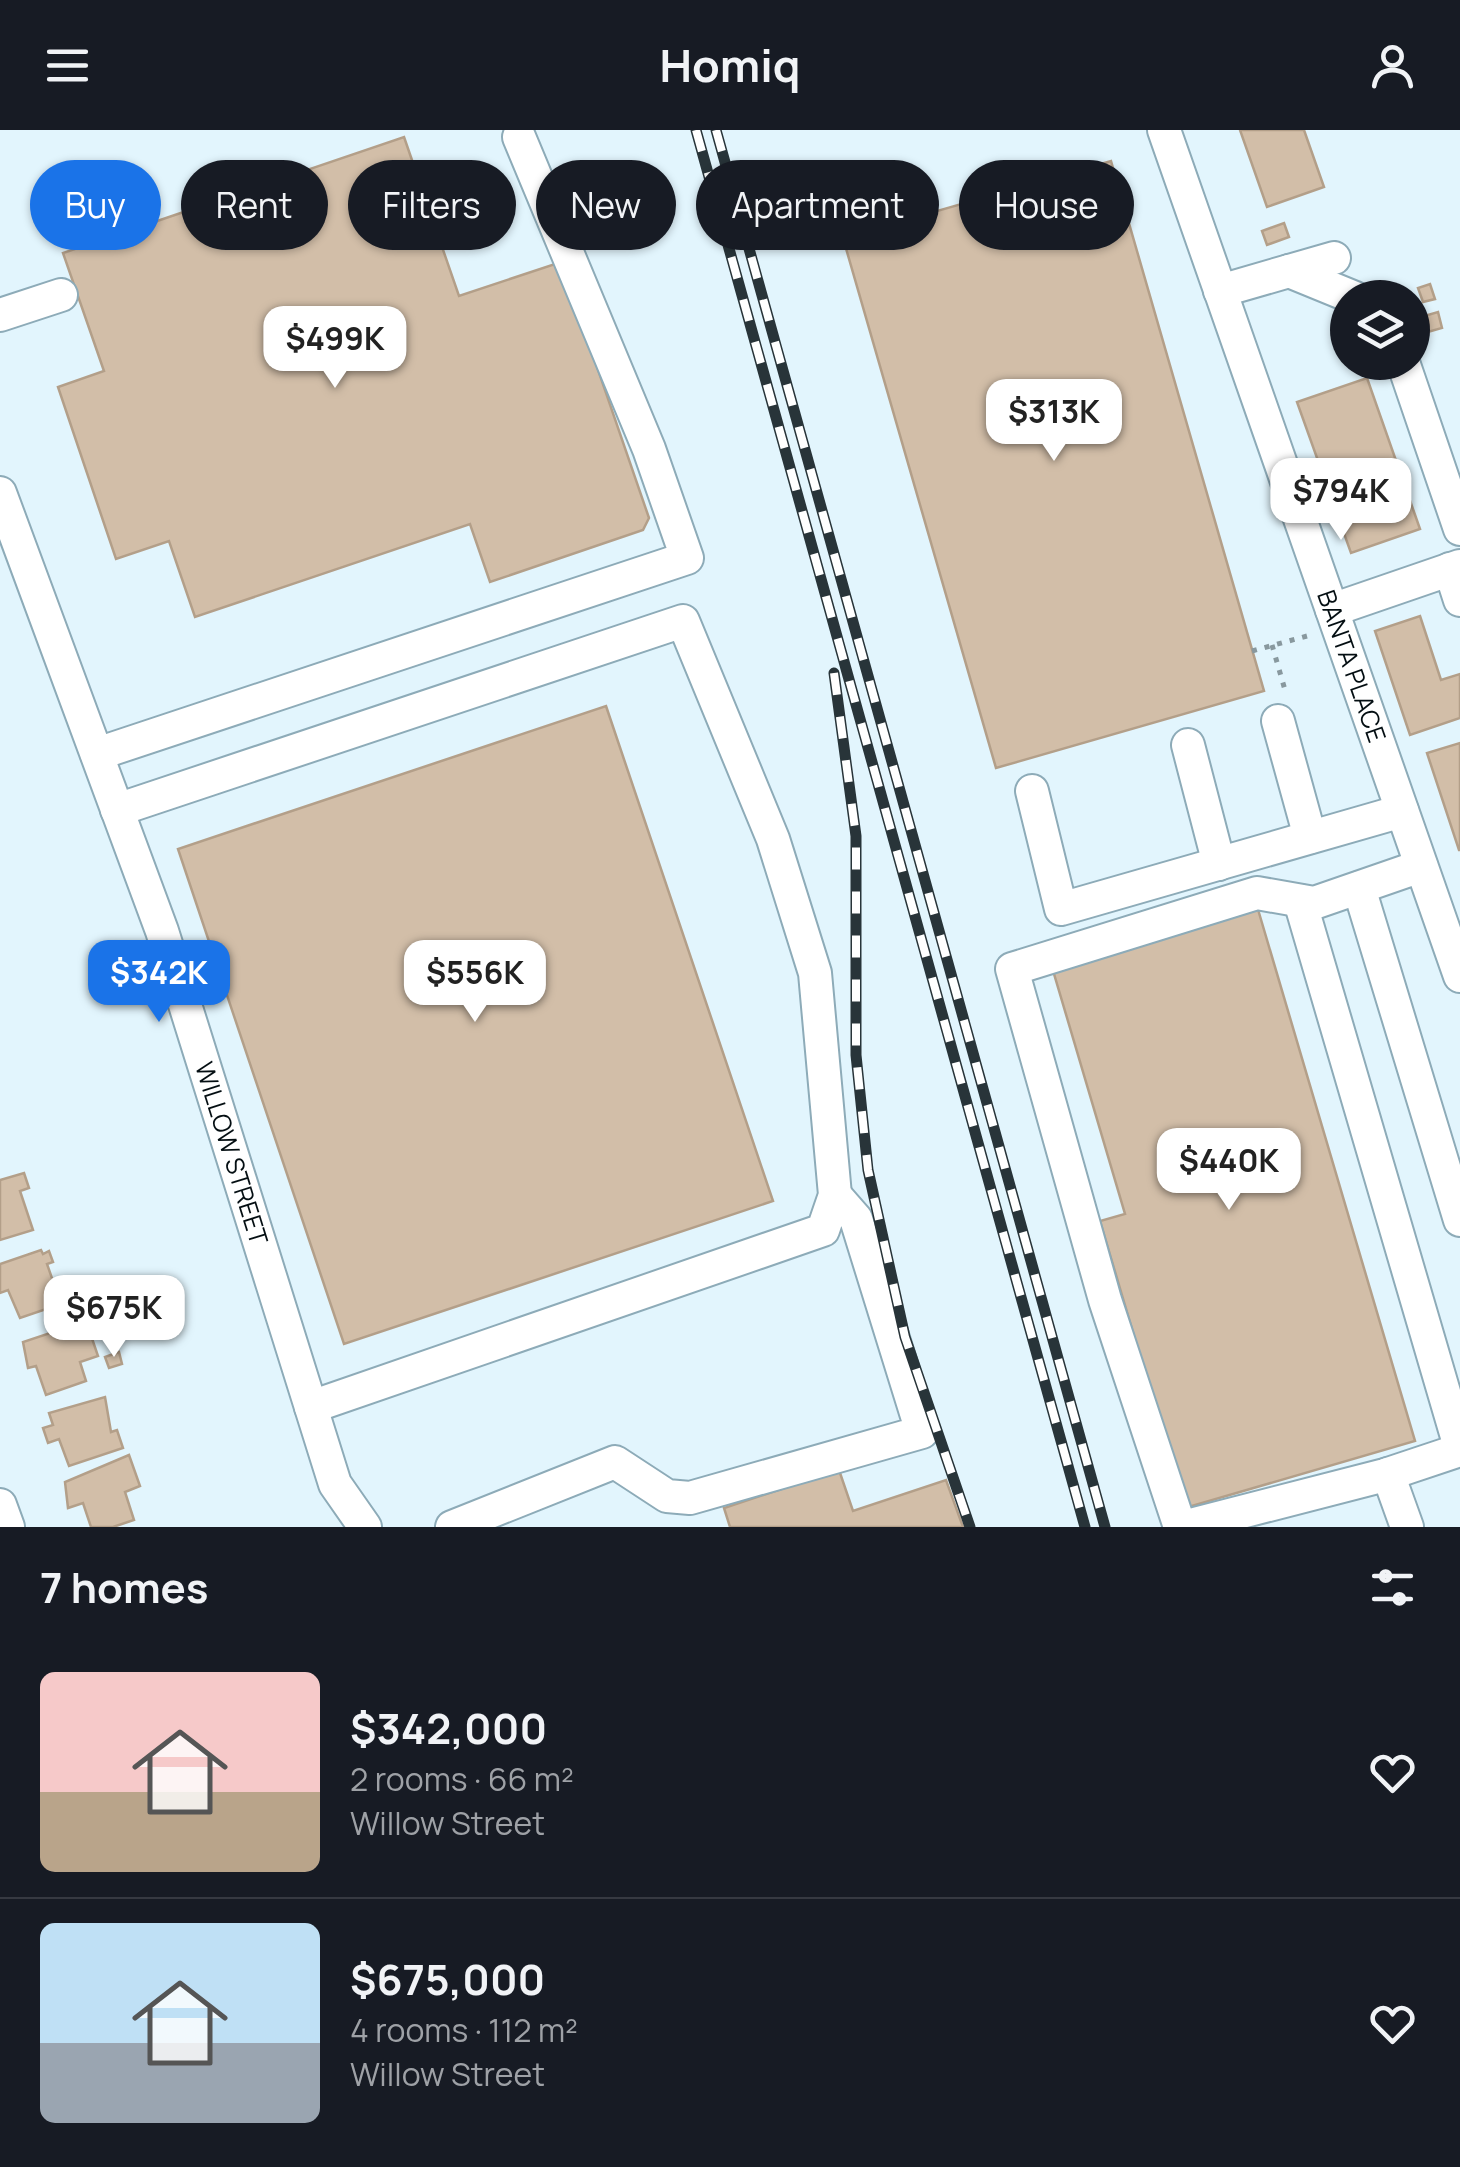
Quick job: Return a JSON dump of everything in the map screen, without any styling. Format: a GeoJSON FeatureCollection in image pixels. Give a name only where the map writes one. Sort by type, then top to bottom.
{"type":"FeatureCollection","features":[{"type":"Feature","properties":{"kind":"street","name":"BANTA PLACE"},"geometry":{"type":"LineString","coordinates":[[1164,130],[1220,291],[1321,622],[1422,866],[1448,905],[1460,976]]}},
{"type":"Feature","properties":{"kind":"street"},"geometry":{"type":"LineString","coordinates":[[97,754],[687,558],[649,449],[519,137]]}},
{"type":"Feature","properties":{"kind":"street"},"geometry":{"type":"LineString","coordinates":[[1220,291],[1334,258]]}},
{"type":"Feature","properties":{"kind":"street"},"geometry":{"type":"LineString","coordinates":[[1289,271],[1330,288]]}},
{"type":"Feature","properties":{"kind":"street"},"geometry":{"type":"LineString","coordinates":[[0,315],[61,295]]}},
{"type":"Feature","properties":{"kind":"street"},"geometry":{"type":"LineString","coordinates":[[1409,380],[1460,530]]}},
{"type":"Feature","properties":{"kind":"street","name":"WILLOW STREET"},"geometry":{"type":"LineString","coordinates":[[0,493],[162,931],[334,1484],[365,1527]]}},
{"type":"Feature","properties":{"kind":"street"},"geometry":{"type":"LineString","coordinates":[[1321,622],[1457,578]]}},
{"type":"Feature","properties":{"kind":"street"},"geometry":{"type":"LineString","coordinates":[[118,810],[683,621],[773,839],[814,973],[835,1195],[823,1230],[311,1407]]}},
{"type":"Feature","properties":{"kind":"street"},"geometry":{"type":"LineString","coordinates":[[1278,721],[1310,837]]}},
{"type":"Feature","properties":{"kind":"street"},"geometry":{"type":"LineString","coordinates":[[1188,745],[1218,864]]}},
{"type":"Feature","properties":{"kind":"street"},"geometry":{"type":"LineString","coordinates":[[1032,791],[1061,909],[1402,810]]}},
{"type":"Feature","properties":{"kind":"street"},"geometry":{"type":"LineString","coordinates":[[1300,900],[1448,1364],[1456,1450],[1388,1474],[1182,1527],[1106,1300],[1012,969],[1256,893],[1300,900],[1314,903],[1422,866]]}},
{"type":"Feature","properties":{"kind":"street"},"geometry":{"type":"LineString","coordinates":[[1358,888],[1447,1126],[1460,1220]]}},
{"type":"Feature","properties":{"kind":"street"},"geometry":{"type":"LineString","coordinates":[[452,1527],[615,1462],[667,1496],[690,1498],[922,1432],[856,1218],[835,1195]]}},
{"type":"Feature","properties":{"kind":"street"},"geometry":{"type":"LineString","coordinates":[[1388,1474],[1407,1527]]}},
{"type":"Feature","properties":{"kind":"street"},"geometry":{"type":"LineString","coordinates":[[0,1505],[8,1527]]}},
{"type":"Feature","properties":{"kind":"path"},"geometry":{"type":"LineString","coordinates":[[1252,650],[1272,646],[1321,622]]}},
{"type":"Feature","properties":{"kind":"path"},"geometry":{"type":"LineString","coordinates":[[1272,646],[1290,705],[1275,710],[1278,721]]}},
{"type":"Feature","properties":{"kind":"building"},"geometry":{"type":"Polygon","coordinates":[[[1240,130],[1304,130],[1324,187],[1267,207],[1240,130]]]}},
{"type":"Feature","properties":{"kind":"building"},"geometry":{"type":"Polygon","coordinates":[[[404,137],[412,160],[348,160],[348,250],[443,250],[459,296],[561,262],[649,518],[643,530],[490,582],[470,524],[195,617],[169,541],[116,559],[58,387],[104,371],[63,253],[161,250],[161,220],[181,213],[181,250],[328,250],[328,163],[404,137]]]}},
{"type":"Feature","properties":{"kind":"building"},"geometry":{"type":"Polygon","coordinates":[[[959,205],[959,250],[1134,250],[1134,241],[1264,691],[996,768],[846,250],[939,250],[939,210],[959,205]]]}},
{"type":"Feature","properties":{"kind":"building"},"geometry":{"type":"Polygon","coordinates":[[[1284,223],[1289,237],[1267,245],[1262,231],[1284,223]]]}},
{"type":"Feature","properties":{"kind":"building"},"geometry":{"type":"Polygon","coordinates":[[[1438,312],[1442,328],[1430,331],[1430,314],[1438,312]]]}},
{"type":"Feature","properties":{"kind":"building"},"geometry":{"type":"Polygon","coordinates":[[[1368,380],[1420,529],[1351,553],[1297,402],[1368,380]]]}},
{"type":"Feature","properties":{"kind":"building"},"geometry":{"type":"Polygon","coordinates":[[[1420,616],[1441,680],[1460,674],[1460,718],[1410,735],[1375,631],[1420,616]]]}},
{"type":"Feature","properties":{"kind":"building"},"geometry":{"type":"Polygon","coordinates":[[[606,706],[773,1201],[344,1344],[178,849],[606,706]]]}},
{"type":"Feature","properties":{"kind":"building"},"geometry":{"type":"Polygon","coordinates":[[[1460,743],[1460,850],[1459,850],[1427,753],[1460,743]]]}},
{"type":"Feature","properties":{"kind":"building"},"geometry":{"type":"Polygon","coordinates":[[[1257,906],[1415,1441],[1185,1508],[1100,1221],[1125,1214],[1052,967],[1257,906]]]}},
{"type":"Feature","properties":{"kind":"building"},"geometry":{"type":"Polygon","coordinates":[[[24,1173],[29,1188],[20,1191],[33,1230],[0,1240],[0,1180],[24,1173]]]}},
{"type":"Feature","properties":{"kind":"building"},"geometry":{"type":"Polygon","coordinates":[[[41,1250],[43,1254],[49,1251],[53,1262],[47,1264],[61,1304],[20,1318],[8,1290],[0,1293],[0,1264],[41,1250]]]}},
{"type":"Feature","properties":{"kind":"building"},"geometry":{"type":"Polygon","coordinates":[[[86,1321],[98,1356],[80,1362],[86,1381],[46,1395],[36,1366],[28,1368],[23,1342],[86,1321]]]}},
{"type":"Feature","properties":{"kind":"building"},"geometry":{"type":"Polygon","coordinates":[[[119,1352],[122,1364],[109,1368],[105,1357],[119,1352]]]}},
{"type":"Feature","properties":{"kind":"building"},"geometry":{"type":"Polygon","coordinates":[[[105,1397],[111,1432],[117,1430],[123,1448],[69,1466],[59,1439],[48,1443],[43,1428],[53,1425],[49,1413],[105,1397]]]}},
{"type":"Feature","properties":{"kind":"building"},"geometry":{"type":"Polygon","coordinates":[[[129,1455],[140,1486],[125,1492],[134,1520],[113,1527],[91,1527],[83,1503],[68,1508],[65,1482],[129,1455]]]}},
{"type":"Feature","properties":{"kind":"building"},"geometry":{"type":"Polygon","coordinates":[[[839,1470],[853,1511],[946,1480],[963,1527],[730,1527],[724,1508],[839,1470]]]}},
{"type":"Feature","properties":{"kind":"railway"},"geometry":{"type":"LineString","coordinates":[[696,130],[1085,1527]]}},
{"type":"Feature","properties":{"kind":"railway"},"geometry":{"type":"LineString","coordinates":[[716,130],[1105,1527]]}},
{"type":"Feature","properties":{"kind":"railway"},"geometry":{"type":"LineString","coordinates":[[834,673],[856,836],[856,1055],[868,1170],[905,1337],[970,1527]]}}]}
